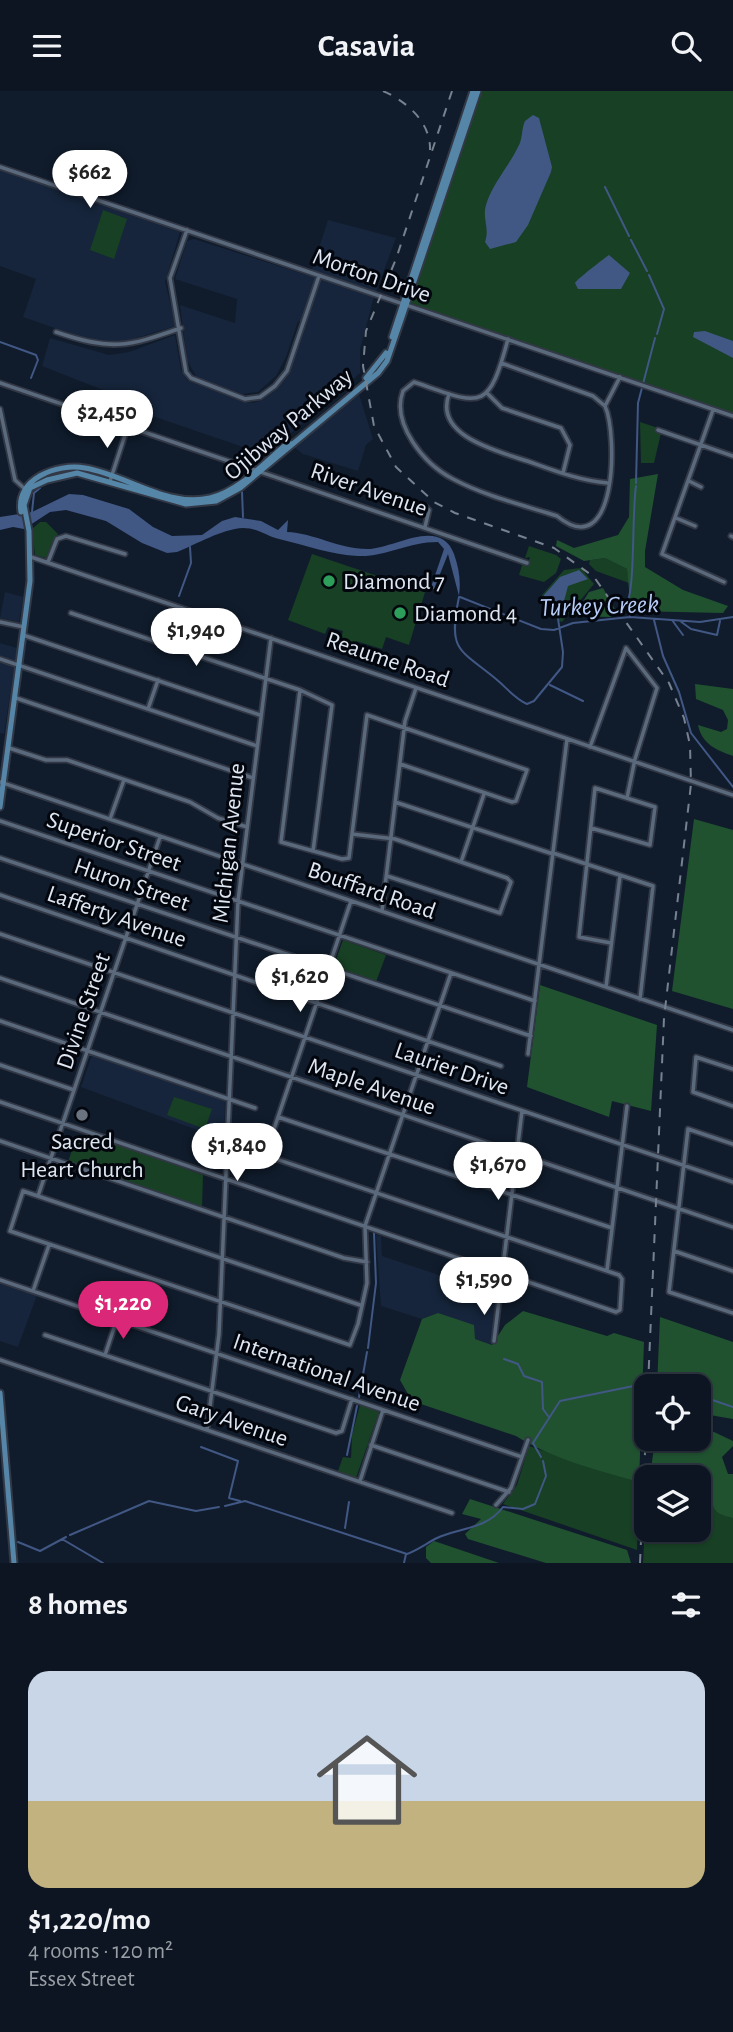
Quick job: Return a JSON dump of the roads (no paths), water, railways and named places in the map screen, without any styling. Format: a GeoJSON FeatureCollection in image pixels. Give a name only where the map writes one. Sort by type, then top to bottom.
{"type":"FeatureCollection","features":[{"type":"Feature","properties":{"kind":"main road","name":"Ojibway Parkway"},"geometry":{"type":"LineString","coordinates":[[25,490],[38,482],[69,473],[110,479],[176,498],[192,500],[222,494],[258,470],[376,369],[388,349],[405,304],[476,91]]}},
{"type":"Feature","properties":{"kind":"main road"},"geometry":{"type":"LineString","coordinates":[[0,807],[20,666],[31,557],[23,511],[25,490]]}},
{"type":"Feature","properties":{"kind":"main road"},"geometry":{"type":"LineString","coordinates":[[0,1393],[15,1563]]}},
{"type":"Feature","properties":{"kind":"street","name":"Morton Drive"},"geometry":{"type":"LineString","coordinates":[[0,167],[733,416]]}},
{"type":"Feature","properties":{"kind":"street"},"geometry":{"type":"LineString","coordinates":[[187,230],[170,278],[181,328],[184,366],[191,379],[245,398],[260,397],[275,386],[287,371],[319,275]]}},
{"type":"Feature","properties":{"kind":"street"},"geometry":{"type":"LineString","coordinates":[[55,332],[89,344],[110,346],[128,345],[181,328]]}},
{"type":"Feature","properties":{"kind":"street"},"geometry":{"type":"LineString","coordinates":[[501,363],[593,396],[605,407],[611,434],[606,507],[600,519],[576,526],[557,516],[451,478],[434,465],[411,439],[400,416],[399,401],[405,386],[414,382],[466,399],[477,398],[487,393],[496,383],[501,363],[508,339]]}},
{"type":"Feature","properties":{"kind":"street"},"geometry":{"type":"LineString","coordinates":[[605,407],[620,377]]}},
{"type":"Feature","properties":{"kind":"street","name":"River Avenue"},"geometry":{"type":"LineString","coordinates":[[0,383],[527,563]]}},
{"type":"Feature","properties":{"kind":"street"},"geometry":{"type":"LineString","coordinates":[[487,393],[502,408],[561,428],[570,445],[563,473]]}},
{"type":"Feature","properties":{"kind":"street"},"geometry":{"type":"LineString","coordinates":[[449,394],[446,412],[467,437],[488,448],[587,481],[608,483]]}},
{"type":"Feature","properties":{"kind":"street"},"geometry":{"type":"LineString","coordinates":[[0,409],[15,480],[25,490]]}},
{"type":"Feature","properties":{"kind":"street"},"geometry":{"type":"LineString","coordinates":[[713,409],[681,508],[662,554],[724,582]]}},
{"type":"Feature","properties":{"kind":"street"},"geometry":{"type":"LineString","coordinates":[[110,479],[128,426]]}},
{"type":"Feature","properties":{"kind":"street"},"geometry":{"type":"LineString","coordinates":[[658,429],[733,456]]}},
{"type":"Feature","properties":{"kind":"street"},"geometry":{"type":"LineString","coordinates":[[689,481],[701,487]]}},
{"type":"Feature","properties":{"kind":"street"},"geometry":{"type":"LineString","coordinates":[[425,527],[429,510],[426,507]]}},
{"type":"Feature","properties":{"kind":"street"},"geometry":{"type":"LineString","coordinates":[[676,518],[695,526]]}},
{"type":"Feature","properties":{"kind":"street"},"geometry":{"type":"LineString","coordinates":[[48,562],[57,539],[66,536],[125,554]]}},
{"type":"Feature","properties":{"kind":"street","name":"Reaume Road"},"geometry":{"type":"LineString","coordinates":[[31,557],[733,795]]}},
{"type":"Feature","properties":{"kind":"street"},"geometry":{"type":"LineString","coordinates":[[169,646],[182,608]]}},
{"type":"Feature","properties":{"kind":"street"},"geometry":{"type":"LineString","coordinates":[[71,613],[300,690],[332,705],[313,852]]}},
{"type":"Feature","properties":{"kind":"street"},"geometry":{"type":"LineString","coordinates":[[0,622],[24,627]]}},
{"type":"Feature","properties":{"kind":"street"},"geometry":{"type":"LineString","coordinates":[[23,635],[260,715]]}},
{"type":"Feature","properties":{"kind":"street","name":"Michigan Avenue"},"geometry":{"type":"LineString","coordinates":[[206,1430],[220,1303],[235,937],[271,638]]}},
{"type":"Feature","properties":{"kind":"street"},"geometry":{"type":"LineString","coordinates":[[590,747],[626,648],[657,688],[627,798]]}},
{"type":"Feature","properties":{"kind":"street"},"geometry":{"type":"LineString","coordinates":[[0,659],[257,746]]}},
{"type":"Feature","properties":{"kind":"street"},"geometry":{"type":"LineString","coordinates":[[148,709],[158,680]]}},
{"type":"Feature","properties":{"kind":"street"},"geometry":{"type":"LineString","coordinates":[[382,912],[404,727],[416,688]]}},
{"type":"Feature","properties":{"kind":"street"},"geometry":{"type":"LineString","coordinates":[[300,690],[281,842],[346,860],[352,834],[367,715],[527,770],[516,801],[484,793],[400,764]]}},
{"type":"Feature","properties":{"kind":"street"},"geometry":{"type":"LineString","coordinates":[[16,698],[253,778]]}},
{"type":"Feature","properties":{"kind":"street"},"geometry":{"type":"LineString","coordinates":[[528,1054],[567,739]]}},
{"type":"Feature","properties":{"kind":"street"},"geometry":{"type":"LineString","coordinates":[[9,748],[46,760],[67,760],[190,802],[218,818],[247,827]]}},
{"type":"Feature","properties":{"kind":"street"},"geometry":{"type":"LineString","coordinates":[[110,819],[124,780]]}},
{"type":"Feature","properties":{"kind":"street","name":"Bouffard Road"},"geometry":{"type":"LineString","coordinates":[[2,783],[733,1030]]}},
{"type":"Feature","properties":{"kind":"street"},"geometry":{"type":"LineString","coordinates":[[591,828],[650,845],[654,807],[595,788],[579,939],[611,943]]}},
{"type":"Feature","properties":{"kind":"street"},"geometry":{"type":"LineString","coordinates":[[461,862],[484,793]]}},
{"type":"Feature","properties":{"kind":"street"},"geometry":{"type":"LineString","coordinates":[[395,802],[653,886],[640,999]]}},
{"type":"Feature","properties":{"kind":"street","name":"Superior Street"},"geometry":{"type":"LineString","coordinates":[[0,821],[535,1001]]}},
{"type":"Feature","properties":{"kind":"street"},"geometry":{"type":"LineString","coordinates":[[352,834],[391,840],[511,879],[500,913],[387,876]]}},
{"type":"Feature","properties":{"kind":"street","name":"Divine Street"},"geometry":{"type":"LineString","coordinates":[[38,1196],[160,836]]}},
{"type":"Feature","properties":{"kind":"street","name":"Huron Street"},"geometry":{"type":"LineString","coordinates":[[0,858],[531,1036]]}},
{"type":"Feature","properties":{"kind":"street"},"geometry":{"type":"LineString","coordinates":[[606,987],[620,876]]}},
{"type":"Feature","properties":{"kind":"street","name":"Lafferty Avenue"},"geometry":{"type":"LineString","coordinates":[[0,895],[500,1066]]}},
{"type":"Feature","properties":{"kind":"street"},"geometry":{"type":"LineString","coordinates":[[272,1135],[351,901]]}},
{"type":"Feature","properties":{"kind":"street","name":"Laurier Drive"},"geometry":{"type":"LineString","coordinates":[[0,934],[733,1182]]}},
{"type":"Feature","properties":{"kind":"street"},"geometry":{"type":"LineString","coordinates":[[360,1305],[23,1191],[10,1231],[346,1346],[352,1343],[367,1283],[365,1226],[451,973]]}},
{"type":"Feature","properties":{"kind":"street","name":"Maple Avenue"},"geometry":{"type":"LineString","coordinates":[[0,978],[733,1227]]}},
{"type":"Feature","properties":{"kind":"street"},"geometry":{"type":"LineString","coordinates":[[0,1021],[256,1108]]}},
{"type":"Feature","properties":{"kind":"street"},"geometry":{"type":"LineString","coordinates":[[733,1069],[696,1057],[693,1092],[733,1106]]}},
{"type":"Feature","properties":{"kind":"street"},"geometry":{"type":"LineString","coordinates":[[0,1065],[75,1090]]}},
{"type":"Feature","properties":{"kind":"street"},"geometry":{"type":"LineString","coordinates":[[0,1102],[616,1312],[621,1309],[622,1279],[619,1275],[226,1142]]}},
{"type":"Feature","properties":{"kind":"street"},"geometry":{"type":"LineString","coordinates":[[607,1270],[627,1106]]}},
{"type":"Feature","properties":{"kind":"street"},"geometry":{"type":"LineString","coordinates":[[494,1341],[522,1111]]}},
{"type":"Feature","properties":{"kind":"street"},"geometry":{"type":"LineString","coordinates":[[278,1117],[612,1228]]}},
{"type":"Feature","properties":{"kind":"street"},"geometry":{"type":"LineString","coordinates":[[733,1144],[688,1129],[669,1292],[733,1313]]}},
{"type":"Feature","properties":{"kind":"street"},"geometry":{"type":"LineString","coordinates":[[0,1141],[344,1258],[368,1262]]}},
{"type":"Feature","properties":{"kind":"street"},"geometry":{"type":"LineString","coordinates":[[33,1291],[49,1245]]}},
{"type":"Feature","properties":{"kind":"street"},"geometry":{"type":"LineString","coordinates":[[674,1251],[733,1271]]}},
{"type":"Feature","properties":{"kind":"street","name":"International Avenue"},"geometry":{"type":"LineString","coordinates":[[0,1280],[523,1457]]}},
{"type":"Feature","properties":{"kind":"street"},"geometry":{"type":"LineString","coordinates":[[105,1355],[117,1319]]}},
{"type":"Feature","properties":{"kind":"street"},"geometry":{"type":"LineString","coordinates":[[44,1335],[336,1433],[342,1431],[352,1399]]}},
{"type":"Feature","properties":{"kind":"street","name":"Gary Avenue"},"geometry":{"type":"LineString","coordinates":[[0,1360],[453,1513]]}},
{"type":"Feature","properties":{"kind":"street"},"geometry":{"type":"LineString","coordinates":[[360,1481],[383,1410]]}},
{"type":"Feature","properties":{"kind":"street"},"geometry":{"type":"LineString","coordinates":[[496,1505],[509,1492],[528,1440]]}},
{"type":"Feature","properties":{"kind":"street"},"geometry":{"type":"LineString","coordinates":[[371,1445],[509,1492]]}},
{"type":"Feature","properties":{"kind":"water"},"geometry":{"type":"Polygon","coordinates":[[[533,115],[539,118],[551,172],[528,225],[516,242],[490,249],[485,242],[486,205],[520,144],[525,121],[533,115]]]}},
{"type":"Feature","properties":{"kind":"water"},"geometry":{"type":"Polygon","coordinates":[[[609,255],[630,273],[621,289],[578,289],[575,283],[609,255]]]}},
{"type":"Feature","properties":{"kind":"water"},"geometry":{"type":"Polygon","coordinates":[[[705,331],[733,341],[733,358],[693,337],[694,332],[705,331]]]}},
{"type":"Feature","properties":{"kind":"water"},"geometry":{"type":"Polygon","coordinates":[[[69,494],[83,495],[129,509],[153,527],[172,536],[202,535],[222,521],[235,517],[261,521],[278,530],[288,520],[287,532],[367,549],[415,537],[438,537],[447,543],[454,554],[459,575],[459,596],[448,554],[434,589],[430,590],[444,549],[438,542],[358,556],[338,554],[243,528],[210,537],[177,552],[167,553],[142,543],[106,521],[66,510],[50,512],[24,529],[13,527],[0,530],[0,517],[32,512],[69,494]]]}},
{"type":"Feature","properties":{"kind":"water"},"geometry":{"type":"Polygon","coordinates":[[[579,570],[588,579],[568,586],[564,601],[554,612],[546,604],[544,595],[560,577],[579,570]]]}},
{"type":"Feature","properties":{"kind":"waterway"},"geometry":{"type":"LineString","coordinates":[[605,187],[629,236]]}},
{"type":"Feature","properties":{"kind":"waterway"},"geometry":{"type":"LineString","coordinates":[[631,240],[647,271]]}},
{"type":"Feature","properties":{"kind":"waterway"},"geometry":{"type":"LineString","coordinates":[[649,275],[664,309],[657,334]]}},
{"type":"Feature","properties":{"kind":"waterway"},"geometry":{"type":"LineString","coordinates":[[636,483],[638,403],[655,338]]}},
{"type":"Feature","properties":{"kind":"waterway"},"geometry":{"type":"LineString","coordinates":[[0,342],[36,355],[38,360],[31,378]]}},
{"type":"Feature","properties":{"kind":"waterway"},"geometry":{"type":"LineString","coordinates":[[630,616],[627,603],[630,595],[636,486]]}},
{"type":"Feature","properties":{"kind":"waterway"},"geometry":{"type":"LineString","coordinates":[[32,512],[34,493],[40,488]]}},
{"type":"Feature","properties":{"kind":"waterway"},"geometry":{"type":"LineString","coordinates":[[242,492],[243,517]]}},
{"type":"Feature","properties":{"kind":"waterway"},"geometry":{"type":"LineString","coordinates":[[179,596],[191,563],[190,547]]}},
{"type":"Feature","properties":{"kind":"waterway"},"geometry":{"type":"LineString","coordinates":[[459,597],[455,628],[459,647],[514,696],[527,704],[534,701],[562,667],[563,652],[557,612]]}},
{"type":"Feature","properties":{"kind":"waterway","name":"Turkey Creek"},"geometry":{"type":"LineString","coordinates":[[460,597],[541,629],[554,630],[573,623],[630,617],[700,622],[733,617]]}},
{"type":"Feature","properties":{"kind":"waterway"},"geometry":{"type":"LineString","coordinates":[[654,620],[663,656],[679,692],[691,733],[733,787]]}},
{"type":"Feature","properties":{"kind":"waterway"},"geometry":{"type":"LineString","coordinates":[[672,620],[683,635]]}},
{"type":"Feature","properties":{"kind":"waterway","name":"Turkey Creek"},"geometry":{"type":"LineString","coordinates":[[680,621],[691,629],[717,635],[720,621]]}},
{"type":"Feature","properties":{"kind":"waterway"},"geometry":{"type":"LineString","coordinates":[[550,685],[583,701]]}},
{"type":"Feature","properties":{"kind":"waterway"},"geometry":{"type":"LineString","coordinates":[[368,1348],[376,1283],[374,1233]]}},
{"type":"Feature","properties":{"kind":"waterway"},"geometry":{"type":"LineString","coordinates":[[359,1397],[367,1352]]}},
{"type":"Feature","properties":{"kind":"waterway"},"geometry":{"type":"LineString","coordinates":[[504,1359],[518,1364],[524,1376],[542,1382],[543,1409],[548,1416]]}},
{"type":"Feature","properties":{"kind":"waterway"},"geometry":{"type":"LineString","coordinates":[[541,1457],[533,1443],[560,1401],[634,1386]]}},
{"type":"Feature","properties":{"kind":"waterway"},"geometry":{"type":"LineString","coordinates":[[711,1399],[733,1407]]}},
{"type":"Feature","properties":{"kind":"waterway"},"geometry":{"type":"LineString","coordinates":[[347,1455],[357,1406]]}},
{"type":"Feature","properties":{"kind":"waterway"},"geometry":{"type":"LineString","coordinates":[[201,1447],[238,1461],[229,1498],[240,1501]]}},
{"type":"Feature","properties":{"kind":"waterway"},"geometry":{"type":"LineString","coordinates":[[225,1506],[245,1501],[407,1554],[437,1538],[481,1524],[503,1507],[523,1509],[535,1504],[546,1476],[543,1461]]}},
{"type":"Feature","properties":{"kind":"waterway"},"geometry":{"type":"LineString","coordinates":[[70,1535],[149,1501],[196,1511],[219,1507]]}},
{"type":"Feature","properties":{"kind":"waterway"},"geometry":{"type":"LineString","coordinates":[[345,1528],[349,1502]]}},
{"type":"Feature","properties":{"kind":"waterway"},"geometry":{"type":"LineString","coordinates":[[18,1542],[40,1551],[66,1537]]}},
{"type":"Feature","properties":{"kind":"waterway"},"geometry":{"type":"LineString","coordinates":[[62,1539],[103,1563]]}},
{"type":"Feature","properties":{"kind":"waterway"},"geometry":{"type":"LineString","coordinates":[[404,1563],[406,1554]]}},
{"type":"Feature","properties":{"kind":"railway"},"geometry":{"type":"LineString","coordinates":[[383,91],[416,114],[426,130],[430,150]]}},
{"type":"Feature","properties":{"kind":"railway"},"geometry":{"type":"LineString","coordinates":[[452,91],[396,259],[366,331],[363,366],[374,426],[396,467],[434,502],[455,513],[554,548],[594,577],[669,683],[684,718],[690,745],[691,784],[664,1018],[649,1374]]}},
{"type":"Feature","properties":{"kind":"railway"},"geometry":{"type":"LineString","coordinates":[[640,1563],[645,1451]]}},
{"type":"Feature","properties":{"kind":"place","name":"Diamond 7"},"geometry":{"type":"Point","coordinates":[329,581]}},
{"type":"Feature","properties":{"kind":"place","name":"Diamond 4"},"geometry":{"type":"Point","coordinates":[400,613]}},
{"type":"Feature","properties":{"kind":"place","name":"Sacred Heart Church"},"geometry":{"type":"Point","coordinates":[82,1115]}}]}
